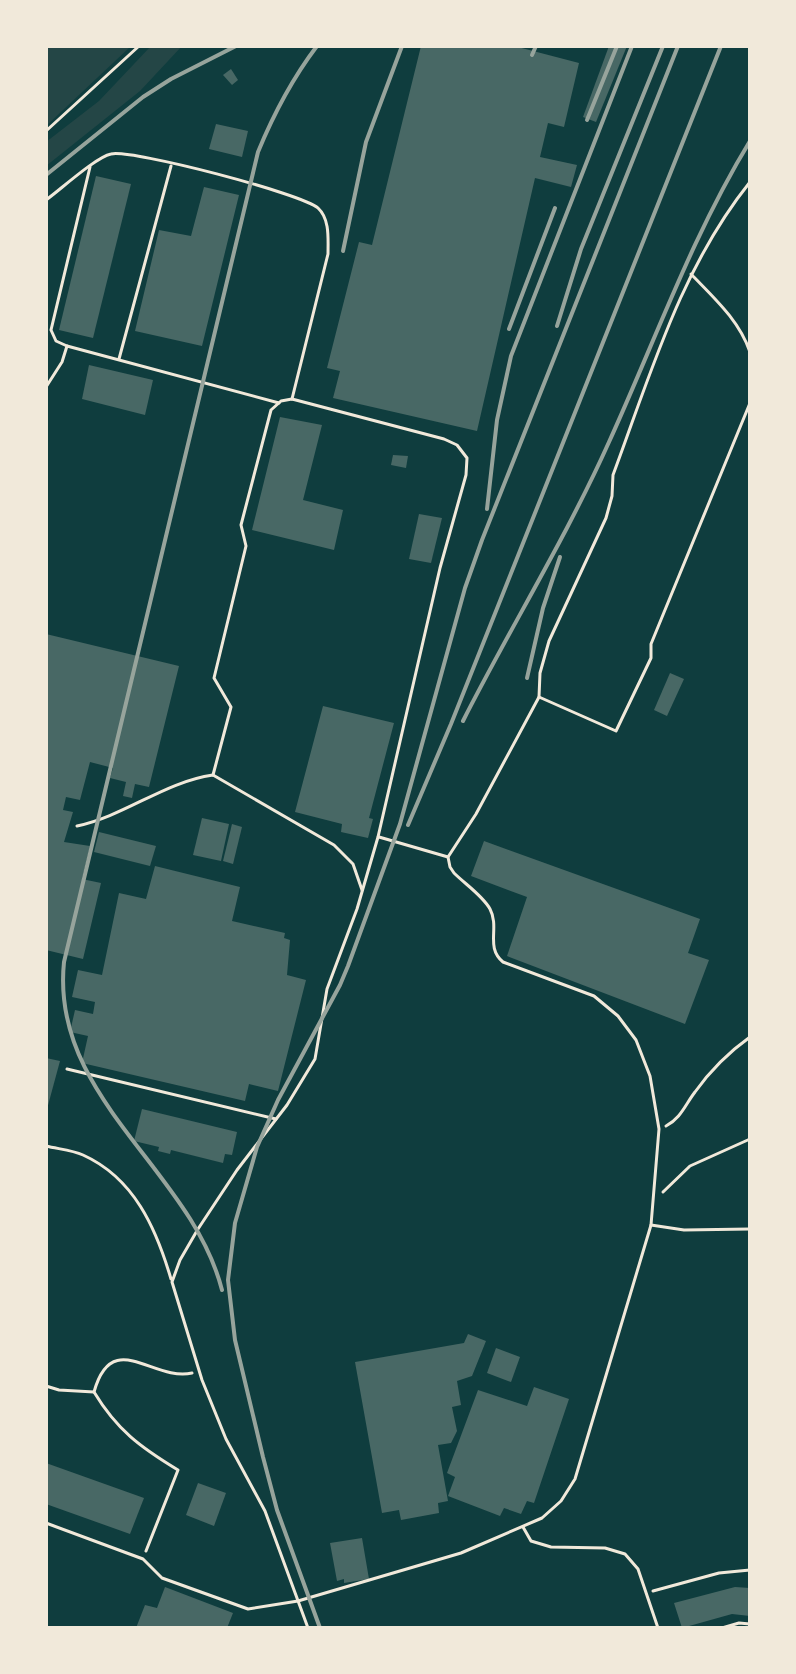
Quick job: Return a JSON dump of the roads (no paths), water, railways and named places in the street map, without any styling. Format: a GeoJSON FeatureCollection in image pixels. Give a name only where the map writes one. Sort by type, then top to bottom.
{"type":"FeatureCollection","features":[{"type":"Feature","properties":{"kind":"lane"},"geometry":{"type":"LineString","coordinates":[[46,131],[139,46]]}},
{"type":"Feature","properties":{"kind":"lane"},"geometry":{"type":"LineString","coordinates":[[46,200],[111,154],[171,164],[299,197],[317,206],[325,216],[328,254],[292,399]]}},
{"type":"Feature","properties":{"kind":"lane"},"geometry":{"type":"LineString","coordinates":[[119,359],[171,164]]}},
{"type":"Feature","properties":{"kind":"lane"},"geometry":{"type":"LineString","coordinates":[[90,167],[51,330],[56,341],[279,403]]}},
{"type":"Feature","properties":{"kind":"lane"},"geometry":{"type":"LineString","coordinates":[[448,857],[476,814],[539,697],[540,673],[549,641],[606,518],[613,475],[658,348],[691,274],[723,219],[750,182]]}},
{"type":"Feature","properties":{"kind":"lane"},"geometry":{"type":"LineString","coordinates":[[691,274],[725,308],[745,337],[750,352]]}},
{"type":"Feature","properties":{"kind":"lane"},"geometry":{"type":"LineString","coordinates":[[46,387],[62,362],[67,346]]}},
{"type":"Feature","properties":{"kind":"lane"},"geometry":{"type":"LineString","coordinates":[[172,1282],[198,1229],[315,1059],[327,989],[378,837],[436,584],[466,475],[467,458],[457,445],[292,399],[279,403],[271,410],[241,525],[246,546],[214,678],[231,707],[213,775]]}},
{"type":"Feature","properties":{"kind":"lane"},"geometry":{"type":"LineString","coordinates":[[539,697],[616,731],[651,658],[651,644],[750,403]]}},
{"type":"Feature","properties":{"kind":"lane"},"geometry":{"type":"LineString","coordinates":[[77,826],[97,822],[194,778],[213,775],[334,845],[353,864],[362,890]]}},
{"type":"Feature","properties":{"kind":"lane"},"geometry":{"type":"LineString","coordinates":[[378,837],[448,857]]}},
{"type":"Feature","properties":{"kind":"lane"},"geometry":{"type":"LineString","coordinates":[[46,1523],[143,1559],[162,1578],[248,1609],[298,1601],[461,1553],[542,1518],[561,1501],[575,1479],[651,1225],[659,1129],[650,1076],[636,1040],[618,1016],[594,996],[503,962],[495,955],[494,920],[489,906],[454,873],[448,857]]}},
{"type":"Feature","properties":{"kind":"lane"},"geometry":{"type":"LineString","coordinates":[[67,1069],[276,1119]]}},
{"type":"Feature","properties":{"kind":"lane"},"geometry":{"type":"LineString","coordinates":[[46,1146],[80,1153],[111,1170],[134,1195],[148,1218],[161,1246],[199,1371],[226,1439],[265,1511],[308,1628]]}},
{"type":"Feature","properties":{"kind":"lane"},"geometry":{"type":"LineString","coordinates":[[651,1225],[684,1230],[750,1229]]}},
{"type":"Feature","properties":{"kind":"lane"},"geometry":{"type":"LineString","coordinates":[[523,1527],[531,1541],[551,1547],[605,1548],[625,1554],[638,1569],[658,1628]]}},
{"type":"Feature","properties":{"kind":"lane"},"geometry":{"type":"LineString","coordinates":[[722,1628],[739,1623],[750,1624]]}},
{"type":"Feature","properties":{"kind":"railway"},"geometry":{"type":"LineString","coordinates":[[46,175],[143,97],[236,46]]}},
{"type":"Feature","properties":{"kind":"railway"},"geometry":{"type":"LineString","coordinates":[[222,1290],[206,1247],[182,1207],[100,1094],[78,1054],[65,1010],[64,962],[258,152],[284,97],[317,46]]}},
{"type":"Feature","properties":{"kind":"railway"},"geometry":{"type":"LineString","coordinates":[[343,251],[366,142],[402,46]]}},
{"type":"Feature","properties":{"kind":"railway"},"geometry":{"type":"LineString","coordinates":[[532,55],[536,46]]}},
{"type":"Feature","properties":{"kind":"railway"},"geometry":{"type":"LineString","coordinates":[[587,120],[617,46]]}},
{"type":"Feature","properties":{"kind":"railway"},"geometry":{"type":"LineString","coordinates":[[487,509],[497,420],[511,356],[632,46]]}},
{"type":"Feature","properties":{"kind":"railway"},"geometry":{"type":"LineString","coordinates":[[557,326],[581,249],[663,46]]}},
{"type":"Feature","properties":{"kind":"railway"},"geometry":{"type":"LineString","coordinates":[[320,1628],[277,1510],[235,1340],[228,1280],[235,1223],[257,1147],[348,966],[400,824],[465,588],[482,540],[678,46]]}},
{"type":"Feature","properties":{"kind":"railway"},"geometry":{"type":"LineString","coordinates":[[408,825],[721,46]]}},
{"type":"Feature","properties":{"kind":"railway"},"geometry":{"type":"LineString","coordinates":[[463,721],[592,478],[692,251],[750,141]]}},
{"type":"Feature","properties":{"kind":"railway"},"geometry":{"type":"LineString","coordinates":[[509,329],[555,208]]}},
{"type":"Feature","properties":{"kind":"railway"},"geometry":{"type":"LineString","coordinates":[[527,678],[543,608],[560,557]]}}]}
